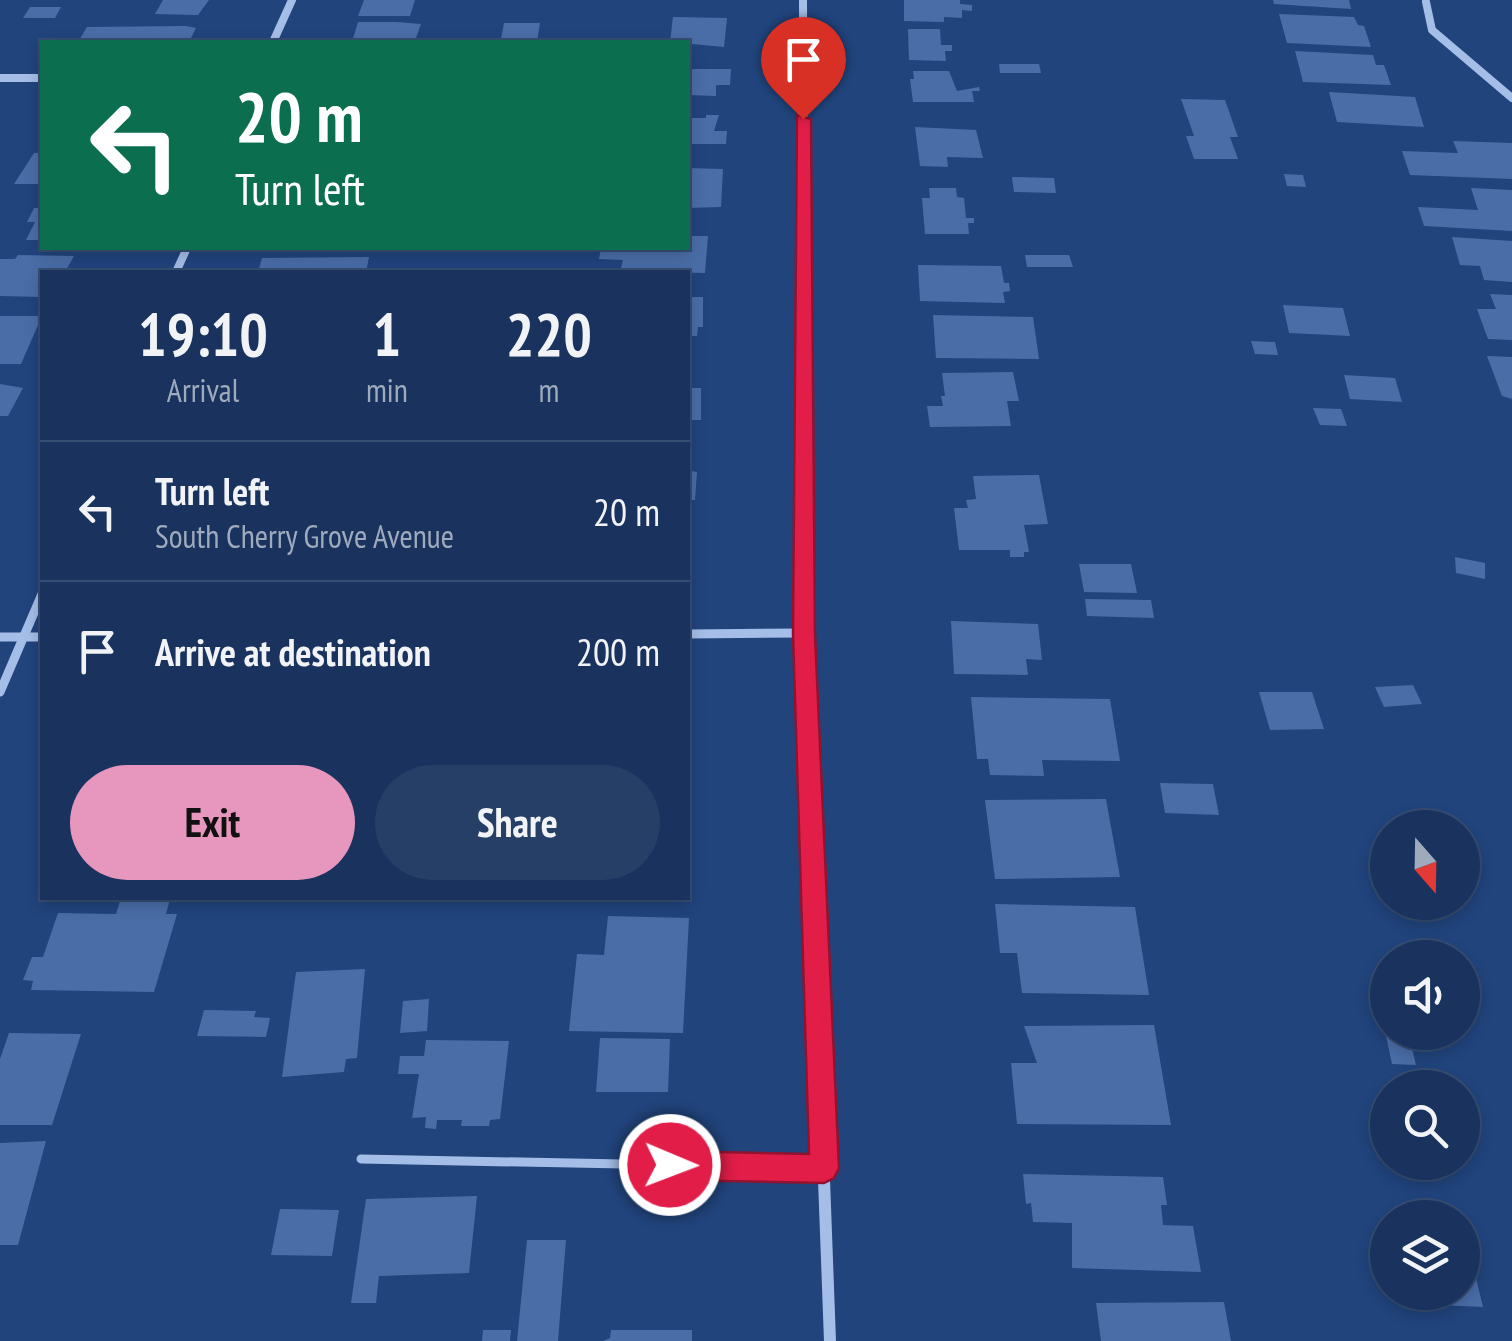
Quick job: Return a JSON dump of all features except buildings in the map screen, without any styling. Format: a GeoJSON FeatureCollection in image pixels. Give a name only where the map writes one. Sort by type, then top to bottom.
{"type":"FeatureCollection","features":[{"type":"Feature","properties":{"kind":"street"},"geometry":{"type":"LineString","coordinates":[[274,40],[292,0]]}},
{"type":"Feature","properties":{"kind":"street"},"geometry":{"type":"LineString","coordinates":[[802,0],[804,634],[830,1341]]}},
{"type":"Feature","properties":{"kind":"street"},"geometry":{"type":"LineString","coordinates":[[1426,2],[1432,30],[1512,98]]}},
{"type":"Feature","properties":{"kind":"street"},"geometry":{"type":"LineString","coordinates":[[0,78],[40,78]]}},
{"type":"Feature","properties":{"kind":"street"},"geometry":{"type":"LineString","coordinates":[[0,692],[40,599]]}},
{"type":"Feature","properties":{"kind":"street"},"geometry":{"type":"LineString","coordinates":[[690,634],[804,634]]}},
{"type":"Feature","properties":{"kind":"street"},"geometry":{"type":"LineString","coordinates":[[0,637],[40,637]]}},
{"type":"Feature","properties":{"kind":"lane"},"geometry":{"type":"LineString","coordinates":[[361,1160],[824,1168]]}},
{"type":"Feature","properties":{"kind":"route"},"geometry":{"type":"LineString","coordinates":[[670,1165],[824,1168],[804,634],[803,119]]}}]}
